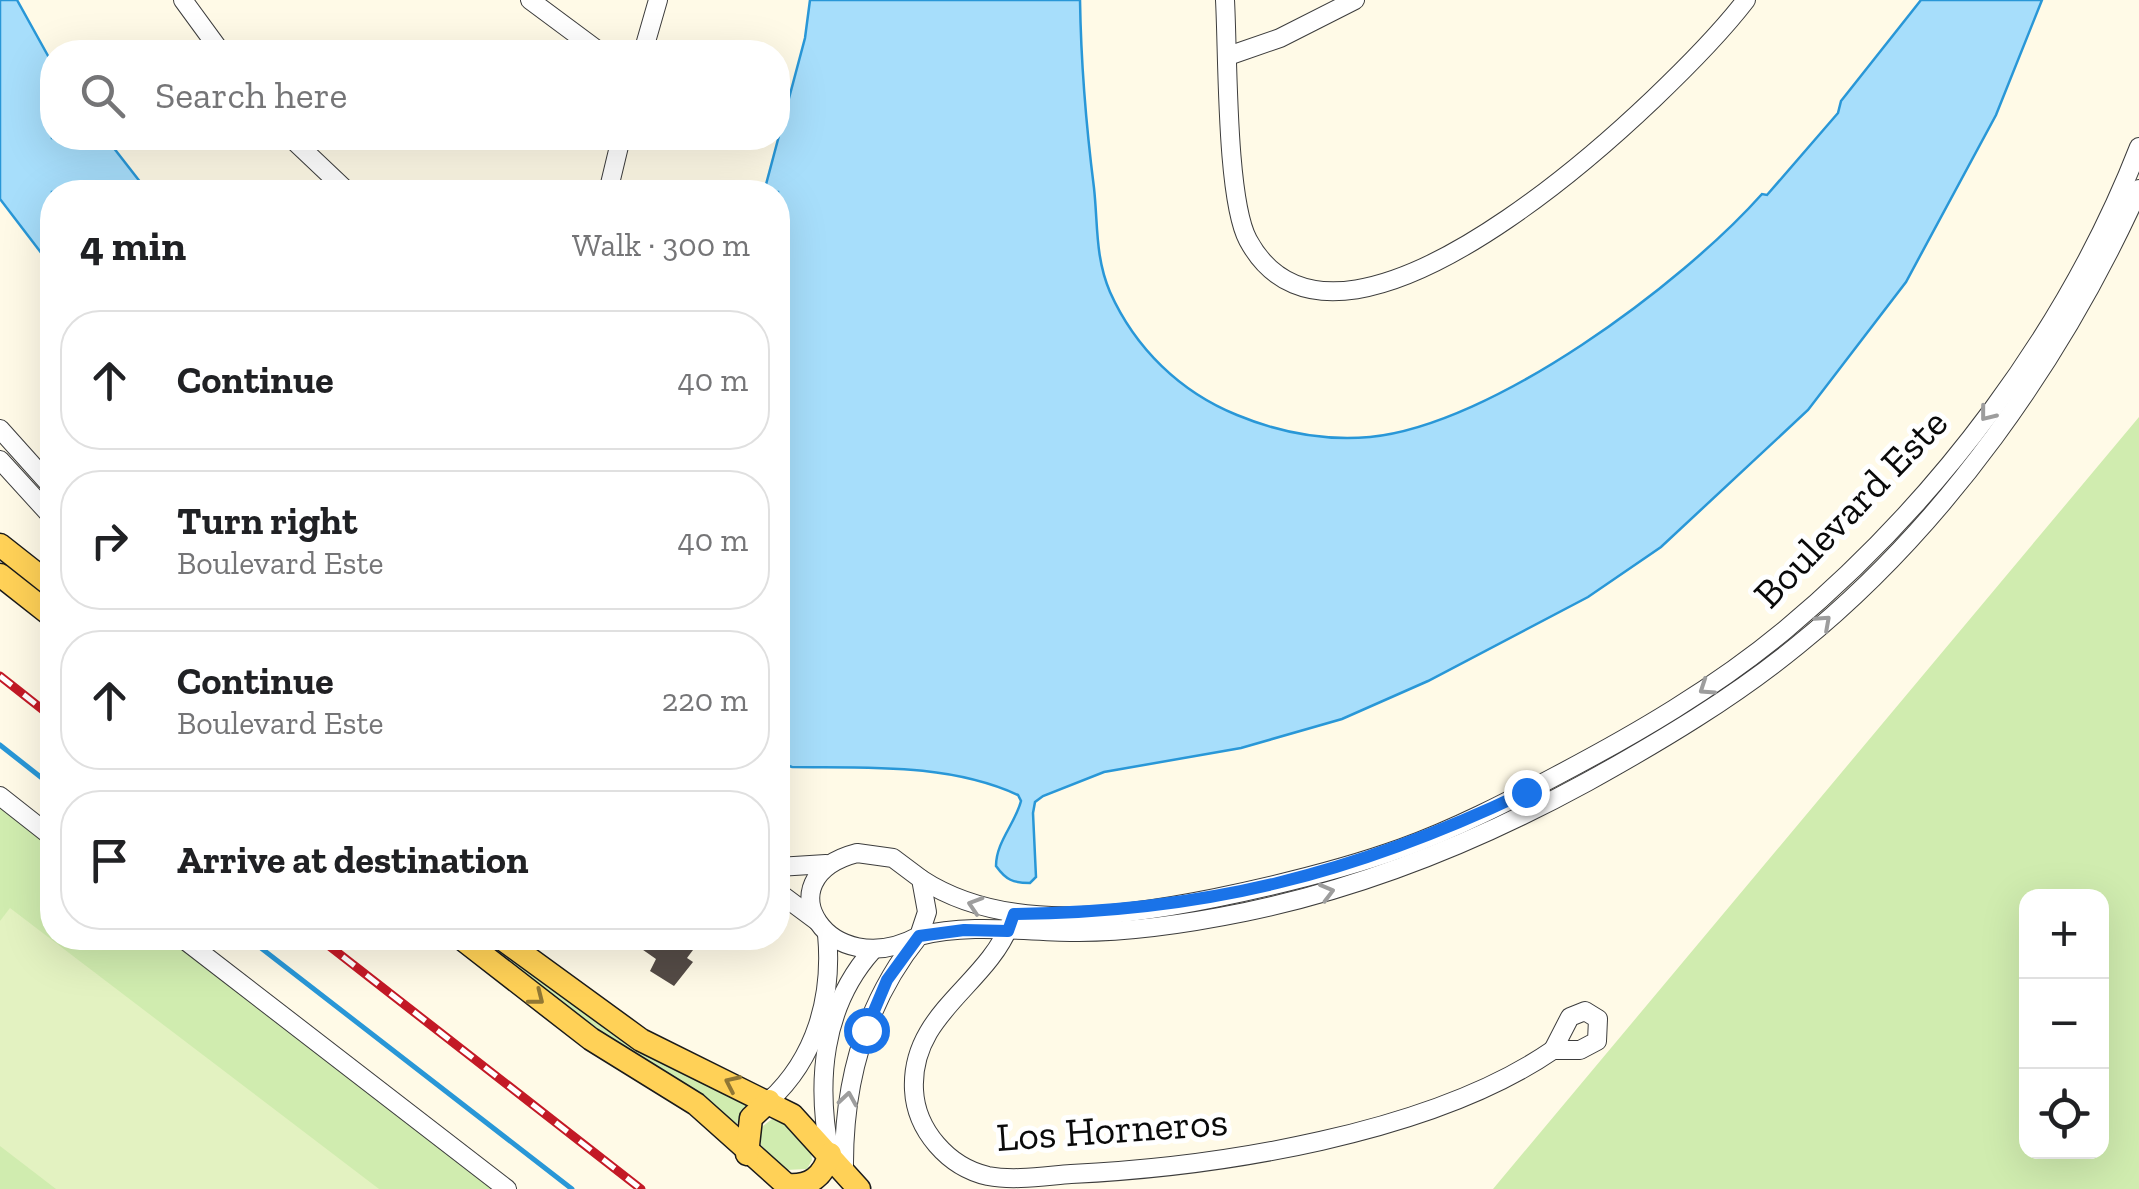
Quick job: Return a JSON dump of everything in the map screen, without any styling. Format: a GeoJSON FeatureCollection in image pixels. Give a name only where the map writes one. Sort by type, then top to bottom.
{"type":"FeatureCollection","features":[{"type":"Feature","properties":{"kind":"main road"},"geometry":{"type":"LineString","coordinates":[[0,545],[40,577]]}},
{"type":"Feature","properties":{"kind":"main road"},"geometry":{"type":"LineString","coordinates":[[0,575],[40,607]]}},
{"type":"Feature","properties":{"kind":"main road"},"geometry":{"type":"LineString","coordinates":[[476,950],[591,1039],[696,1104],[747,1154],[789,1187],[810,1183],[826,1166],[844,1171]]}},
{"type":"Feature","properties":{"kind":"main road"},"geometry":{"type":"LineString","coordinates":[[518,950],[641,1040],[792,1115],[844,1171]]}},
{"type":"Feature","properties":{"kind":"main road"},"geometry":{"type":"LineString","coordinates":[[747,1154],[751,1118],[769,1101]]}},
{"type":"Feature","properties":{"kind":"street"},"geometry":{"type":"LineString","coordinates":[[183,0],[211,40]]}},
{"type":"Feature","properties":{"kind":"street"},"geometry":{"type":"LineString","coordinates":[[530,0],[584,40]]}},
{"type":"Feature","properties":{"kind":"street"},"geometry":{"type":"LineString","coordinates":[[646,40],[658,0]]}},
{"type":"Feature","properties":{"kind":"street"},"geometry":{"type":"LineString","coordinates":[[1225,0],[1236,190],[1247,238],[1278,272],[1300,286],[1338,294],[1363,292],[1396,279],[1493,227],[1540,196],[1658,97],[1746,0]]}},
{"type":"Feature","properties":{"kind":"street"},"geometry":{"type":"LineString","coordinates":[[1228,56],[1280,38],[1354,0]]}},
{"type":"Feature","properties":{"kind":"street","name":"Boulevard Este"},"geometry":{"type":"LineString","coordinates":[[2103,249],[2139,148]]}},
{"type":"Feature","properties":{"kind":"street"},"geometry":{"type":"LineString","coordinates":[[304,150],[335,180]]}},
{"type":"Feature","properties":{"kind":"street"},"geometry":{"type":"LineString","coordinates":[[611,180],[618,150]]}},
{"type":"Feature","properties":{"kind":"street","name":"Boulevard Este"},"geometry":{"type":"LineString","coordinates":[[919,936],[1011,922],[1278,895],[1414,864],[1536,810],[1719,704],[1868,582],[1952,472],[2139,190]]}},
{"type":"Feature","properties":{"kind":"street"},"geometry":{"type":"LineString","coordinates":[[0,429],[40,474]]}},
{"type":"Feature","properties":{"kind":"street"},"geometry":{"type":"LineString","coordinates":[[0,460],[40,504]]}},
{"type":"Feature","properties":{"kind":"street","name":"Boulevard Este"},"geometry":{"type":"LineString","coordinates":[[1278,895],[1404,848],[1526,792],[1710,686],[1845,574],[1952,472]]}},
{"type":"Feature","properties":{"kind":"street"},"geometry":{"type":"LineString","coordinates":[[1755,652],[1767,668]]}},
{"type":"Feature","properties":{"kind":"street"},"geometry":{"type":"LineString","coordinates":[[1526,792],[1536,810]]}},
{"type":"Feature","properties":{"kind":"street"},"geometry":{"type":"LineString","coordinates":[[0,796],[40,828]]}},
{"type":"Feature","properties":{"kind":"street"},"geometry":{"type":"LineString","coordinates":[[790,868],[826,864],[857,853],[876,854],[907,865],[922,879],[927,912],[919,936],[887,980],[854,1064],[845,1117],[844,1171]]}},
{"type":"Feature","properties":{"kind":"street"},"geometry":{"type":"LineString","coordinates":[[769,1101],[798,1072],[828,990],[822,928],[812,892],[826,864]]}},
{"type":"Feature","properties":{"kind":"street","name":"Boulevard Este"},"geometry":{"type":"LineString","coordinates":[[922,879],[1011,922]]}},
{"type":"Feature","properties":{"kind":"street"},"geometry":{"type":"LineString","coordinates":[[790,902],[822,928],[872,951]]}},
{"type":"Feature","properties":{"kind":"street","name":"Los Horneros"},"geometry":{"type":"LineString","coordinates":[[1011,922],[991,958],[928,1029],[914,1069],[918,1113],[930,1137],[949,1158],[989,1176],[1096,1173],[1187,1163],[1319,1140],[1462,1097],[1508,1078],[1553,1050]]}},
{"type":"Feature","properties":{"kind":"street"},"geometry":{"type":"LineString","coordinates":[[844,1171],[823,1110],[828,1042],[848,983],[872,951],[919,936]]}},
{"type":"Feature","properties":{"kind":"street"},"geometry":{"type":"LineString","coordinates":[[198,950],[507,1189]]}},
{"type":"Feature","properties":{"kind":"green space"},"geometry":{"type":"Polygon","coordinates":[[[2139,417],[2139,1189],[1493,1189],[2139,417]]]}},
{"type":"Feature","properties":{"kind":"green space"},"geometry":{"type":"Polygon","coordinates":[[[0,803],[40,833],[40,950],[196,950],[517,1189],[0,1189],[0,803]]]}},
{"type":"Feature","properties":{"kind":"green space"},"geometry":{"type":"Polygon","coordinates":[[[10,908],[40,931],[40,950],[65,950],[379,1189],[56,1189],[0,1146],[0,921],[10,908]]]}},
{"type":"Feature","properties":{"kind":"green space"},"geometry":{"type":"Polygon","coordinates":[[[490,950],[501,950],[589,1016],[751,1102],[737,1124],[629,1054],[490,950]]]}},
{"type":"Feature","properties":{"kind":"green space"},"geometry":{"type":"Polygon","coordinates":[[[772,1119],[785,1124],[803,1140],[812,1160],[807,1169],[786,1170],[761,1145],[759,1129],[772,1119]]]}},
{"type":"Feature","properties":{"kind":"water"},"geometry":{"type":"Polygon","coordinates":[[[0,0],[17,0],[40,41],[40,150],[115,150],[139,180],[40,180],[40,251],[0,199],[0,0]]]}},
{"type":"Feature","properties":{"kind":"water"},"geometry":{"type":"Polygon","coordinates":[[[810,0],[1080,0],[1084,94],[1099,253],[1110,292],[1132,332],[1178,381],[1216,405],[1285,430],[1353,438],[1419,427],[1472,407],[1527,379],[1635,307],[1727,230],[1762,194],[1767,195],[1838,113],[1841,101],[1921,0],[2042,0],[1996,115],[1906,282],[1808,410],[1661,547],[1588,597],[1428,681],[1342,719],[1241,748],[1104,772],[1043,796],[1035,802],[1033,813],[1036,877],[1030,883],[1010,880],[996,866],[999,849],[1021,801],[1018,795],[935,772],[790,766],[790,180],[767,180],[775,150],[790,150],[790,94],[810,0]]]}},
{"type":"Feature","properties":{"kind":"building"},"geometry":{"type":"Polygon","coordinates":[[[643,950],[693,950],[687,958],[693,962],[674,986],[650,971],[656,959],[643,950]]]}},
{"type":"Feature","properties":{"kind":"waterway"},"geometry":{"type":"LineString","coordinates":[[0,745],[40,777]]}},
{"type":"Feature","properties":{"kind":"waterway"},"geometry":{"type":"LineString","coordinates":[[263,950],[572,1189]]}},
{"type":"Feature","properties":{"kind":"railway"},"geometry":{"type":"LineString","coordinates":[[0,676],[40,708]]}},
{"type":"Feature","properties":{"kind":"railway"},"geometry":{"type":"LineString","coordinates":[[334,950],[641,1189]]}},
{"type":"Feature","properties":{"kind":"route"},"geometry":{"type":"LineString","coordinates":[[866,1030],[887,980],[919,936],[964,930],[1008,931],[1014,914],[1132,911],[1276,886],[1404,848],[1526,792]]}}]}
